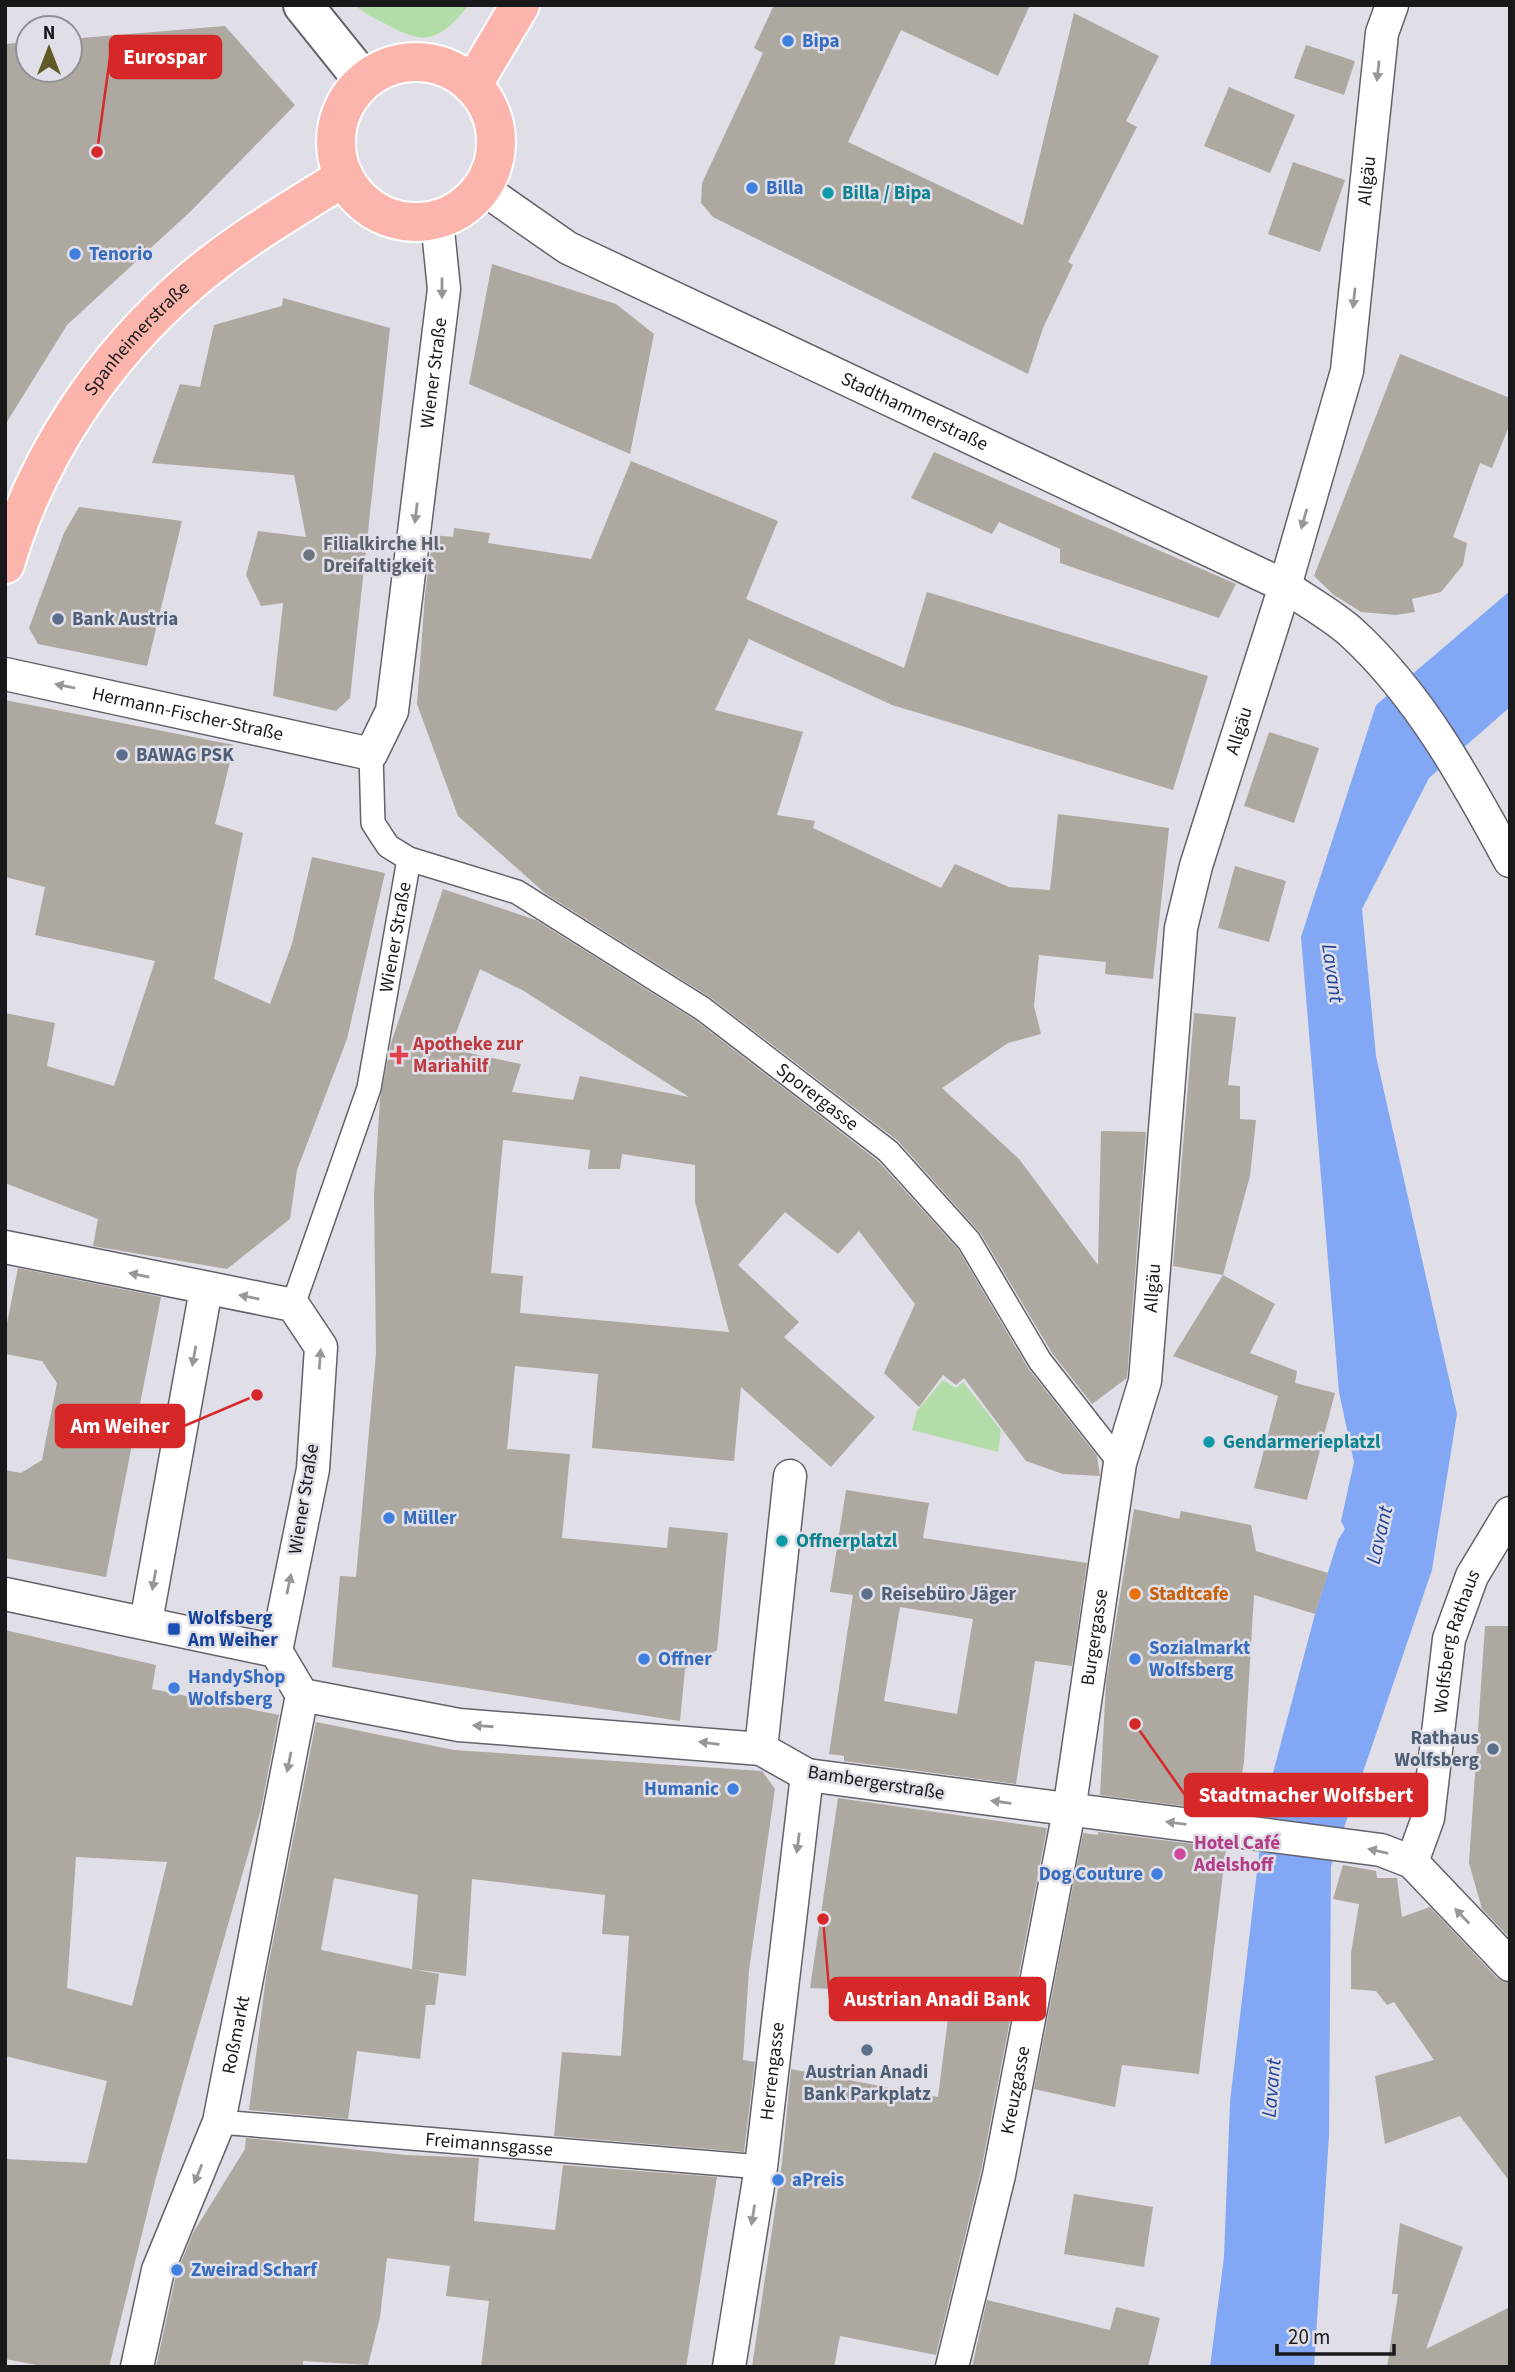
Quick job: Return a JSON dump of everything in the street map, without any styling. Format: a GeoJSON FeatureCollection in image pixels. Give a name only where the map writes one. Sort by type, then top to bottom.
{"type":"FeatureCollection","features":[{"type":"Feature","properties":{"kind":"main road"},"geometry":{"type":"LineString","coordinates":[[473,84],[520,5]]}},
{"type":"Feature","properties":{"kind":"main road"},"geometry":{"type":"LineString","coordinates":[[419,61],[448,68],[473,84],[489,108],[496,135],[494,163],[482,188],[462,208],[437,220],[409,222],[383,215],[360,200],[344,177],[337,152],[337,126],[347,101],[364,81],[390,66],[419,61]]}},
{"type":"Feature","properties":{"kind":"main road","name":"Spanheimerstraße"},"geometry":{"type":"LineString","coordinates":[[5,564],[34,482],[79,406],[129,342],[190,282],[344,177]]}},
{"type":"Feature","properties":{"kind":"street"},"geometry":{"type":"LineString","coordinates":[[303,5],[364,81]]}},
{"type":"Feature","properties":{"kind":"street","name":"Allgäu"},"geometry":{"type":"LineString","coordinates":[[1120,1463],[1145,1381],[1181,928],[1196,866],[1285,586],[1347,371],[1382,33],[1392,5]]}},
{"type":"Feature","properties":{"kind":"street","name":"Stadthammerstraße"},"geometry":{"type":"LineString","coordinates":[[482,188],[568,248],[1285,586],[1350,631],[1389,672],[1427,721],[1471,789],[1510,861]]}},
{"type":"Feature","properties":{"kind":"street","name":"Wiener Straße"},"geometry":{"type":"LineString","coordinates":[[276,1651],[313,1469],[321,1347],[293,1305],[369,1088],[409,859],[388,846],[373,823],[371,754],[392,711],[394,697],[444,289],[437,220]]}},
{"type":"Feature","properties":{"kind":"street","name":"Hermann-Fischer-Straße"},"geometry":{"type":"LineString","coordinates":[[5,674],[371,754]]}},
{"type":"Feature","properties":{"kind":"street","name":"Sporergasse"},"geometry":{"type":"LineString","coordinates":[[409,859],[517,892],[703,1009],[888,1151],[969,1241],[1040,1361],[1120,1463]]}},
{"type":"Feature","properties":{"kind":"street"},"geometry":{"type":"LineString","coordinates":[[5,1247],[293,1305]]}},
{"type":"Feature","properties":{"kind":"street"},"geometry":{"type":"LineString","coordinates":[[146,1622],[206,1289]]}},
{"type":"Feature","properties":{"kind":"street","name":"Burgergasse"},"geometry":{"type":"LineString","coordinates":[[1069,1811],[1120,1463]]}},
{"type":"Feature","properties":{"kind":"street"},"geometry":{"type":"LineString","coordinates":[[761,1749],[790,1476]]}},
{"type":"Feature","properties":{"kind":"street","name":"Wolfsberg Rathaus"},"geometry":{"type":"LineString","coordinates":[[1412,1862],[1428,1818],[1449,1639],[1472,1576],[1510,1513]]}},
{"type":"Feature","properties":{"kind":"street"},"geometry":{"type":"LineString","coordinates":[[5,1594],[276,1651],[302,1695]]}},
{"type":"Feature","properties":{"kind":"street","name":"Bambergerstraße"},"geometry":{"type":"LineString","coordinates":[[302,1695],[459,1725],[761,1749],[807,1775],[1381,1850],[1412,1862]]}},
{"type":"Feature","properties":{"kind":"street","name":"Roßmarkt"},"geometry":{"type":"LineString","coordinates":[[137,2367],[158,2270],[219,2122],[302,1695]]}},
{"type":"Feature","properties":{"kind":"street","name":"Herrengasse"},"geometry":{"type":"LineString","coordinates":[[729,2367],[761,2168],[807,1775]]}},
{"type":"Feature","properties":{"kind":"street","name":"Kreuzgasse"},"geometry":{"type":"LineString","coordinates":[[953,2367],[999,2175],[1069,1811]]}},
{"type":"Feature","properties":{"kind":"street"},"geometry":{"type":"LineString","coordinates":[[1412,1862],[1510,1965]]}},
{"type":"Feature","properties":{"kind":"street","name":"Freimannsgasse"},"geometry":{"type":"LineString","coordinates":[[219,2122],[761,2168]]}},
{"type":"Feature","properties":{"kind":"green space"},"geometry":{"type":"Polygon","coordinates":[[[355,5],[469,5],[440,33],[421,37],[398,31],[355,5]]]}},
{"type":"Feature","properties":{"kind":"green space"},"geometry":{"type":"Polygon","coordinates":[[[943,1380],[956,1388],[963,1382],[1001,1430],[998,1452],[912,1430],[917,1411],[943,1380]]]}},
{"type":"Feature","properties":{"kind":"water","name":"Lavant"},"geometry":{"type":"Polygon","coordinates":[[[1510,591],[1510,707],[1429,778],[1362,909],[1376,1056],[1457,1414],[1432,1570],[1331,1866],[1329,2135],[1314,2367],[1210,2367],[1224,2257],[1230,2102],[1265,1803],[1315,1614],[1338,1540],[1345,1529],[1341,1521],[1354,1462],[1339,1392],[1301,937],[1376,705],[1510,591]]]}},
{"type":"Feature","properties":{"kind":"building","name":"Billa / Bipa"},"geometry":{"type":"Polygon","coordinates":[[[774,5],[1030,5],[998,76],[901,30],[848,142],[1023,225],[1074,13],[1159,56],[1126,121],[1137,127],[1068,262],[1073,265],[1043,328],[1028,374],[713,217],[701,203],[702,183],[763,53],[754,48],[774,5]]]}},
{"type":"Feature","properties":{"kind":"building","name":"Tenorio"},"geometry":{"type":"Polygon","coordinates":[[[225,26],[295,105],[190,212],[67,325],[5,425],[5,44],[14,43],[14,84],[84,84],[84,38],[225,26]]]}},
{"type":"Feature","properties":{"kind":"building"},"geometry":{"type":"Polygon","coordinates":[[[1306,45],[1355,61],[1344,95],[1294,78],[1306,45]]]}},
{"type":"Feature","properties":{"kind":"building"},"geometry":{"type":"Polygon","coordinates":[[[1229,87],[1295,115],[1270,173],[1204,146],[1229,87]]]}},
{"type":"Feature","properties":{"kind":"building"},"geometry":{"type":"Polygon","coordinates":[[[1293,162],[1345,180],[1320,252],[1268,234],[1293,162]]]}},
{"type":"Feature","properties":{"kind":"building"},"geometry":{"type":"Polygon","coordinates":[[[492,264],[616,304],[654,334],[630,454],[469,384],[492,264]]]}},
{"type":"Feature","properties":{"kind":"building"},"geometry":{"type":"Polygon","coordinates":[[[283,298],[390,328],[350,698],[336,711],[273,696],[283,603],[261,606],[246,575],[258,531],[306,537],[294,475],[152,463],[180,384],[200,387],[214,325],[282,306],[283,298]]]}},
{"type":"Feature","properties":{"kind":"building"},"geometry":{"type":"Polygon","coordinates":[[[1400,354],[1510,398],[1510,424],[1492,468],[1480,463],[1453,537],[1467,543],[1463,565],[1441,592],[1412,599],[1415,612],[1396,615],[1361,612],[1334,595],[1314,576],[1400,354]]]}},
{"type":"Feature","properties":{"kind":"building"},"geometry":{"type":"Polygon","coordinates":[[[934,452],[1236,584],[1219,618],[1060,563],[1060,549],[999,522],[992,534],[911,498],[934,452]]]}},
{"type":"Feature","properties":{"kind":"building"},"geometry":{"type":"Polygon","coordinates":[[[631,461],[778,521],[746,599],[904,668],[927,592],[1208,676],[1173,790],[892,705],[749,639],[715,710],[803,732],[777,815],[815,821],[813,828],[941,888],[955,864],[1009,887],[1050,890],[1058,814],[1169,828],[1153,979],[1105,974],[1106,962],[1039,955],[1034,1006],[1041,1034],[1008,1043],[942,1088],[1019,1159],[1098,1265],[1101,1131],[1146,1132],[1127,1378],[1092,1404],[1052,1353],[981,1234],[898,1141],[711,998],[546,894],[458,816],[417,704],[425,595],[433,535],[453,537],[454,528],[490,533],[488,543],[591,559],[631,461]]]}},
{"type":"Feature","properties":{"kind":"building"},"geometry":{"type":"Polygon","coordinates":[[[79,507],[182,521],[147,666],[38,644],[29,628],[64,533],[79,507]]]}},
{"type":"Feature","properties":{"kind":"building"},"geometry":{"type":"Polygon","coordinates":[[[5,700],[234,745],[215,824],[243,833],[214,979],[270,1004],[292,944],[312,857],[385,873],[347,1039],[297,1170],[290,1219],[227,1269],[93,1246],[98,1219],[5,1183],[5,1013],[55,1023],[47,1066],[114,1086],[155,961],[35,935],[45,887],[5,877],[5,700]]]}},
{"type":"Feature","properties":{"kind":"building"},"geometry":{"type":"Polygon","coordinates":[[[1269,732],[1319,748],[1294,823],[1244,806],[1269,732]]]}},
{"type":"Feature","properties":{"kind":"building"},"geometry":{"type":"Polygon","coordinates":[[[1235,866],[1286,881],[1269,942],[1218,928],[1235,866]]]}},
{"type":"Feature","properties":{"kind":"building"},"geometry":{"type":"Polygon","coordinates":[[[443,889],[536,920],[695,1020],[878,1161],[958,1249],[1028,1368],[1097,1456],[1100,1476],[1063,1474],[1026,1461],[964,1378],[956,1385],[943,1375],[919,1407],[884,1373],[915,1304],[859,1231],[838,1254],[785,1212],[738,1265],[799,1322],[784,1337],[875,1417],[831,1467],[741,1387],[734,1461],[592,1448],[598,1374],[515,1366],[507,1449],[570,1454],[562,1538],[667,1548],[669,1527],[728,1533],[717,1650],[685,1669],[680,1721],[332,1667],[340,1576],[356,1577],[376,1353],[374,1194],[380,1099],[391,1043],[443,889]],[[480,969],[450,1049],[521,1064],[512,1092],[573,1100],[580,1076],[689,1097],[524,991],[480,969]],[[503,1140],[491,1273],[523,1276],[520,1313],[729,1332],[695,1202],[695,1165],[622,1154],[620,1169],[588,1169],[590,1150],[503,1140]]]}},
{"type":"Feature","properties":{"kind":"building"},"geometry":{"type":"Polygon","coordinates":[[[1194,1013],[1236,1017],[1228,1085],[1240,1086],[1240,1119],[1256,1120],[1250,1176],[1223,1275],[1173,1266],[1194,1013]]]}},
{"type":"Feature","properties":{"kind":"building"},"geometry":{"type":"Polygon","coordinates":[[[18,1268],[161,1297],[106,1577],[5,1558],[5,1470],[21,1473],[42,1460],[57,1383],[42,1361],[5,1354],[5,1333],[18,1268]]]}},
{"type":"Feature","properties":{"kind":"building"},"geometry":{"type":"Polygon","coordinates":[[[1223,1275],[1275,1304],[1250,1353],[1297,1371],[1295,1383],[1335,1393],[1307,1500],[1254,1488],[1278,1396],[1173,1356],[1223,1275]]]}},
{"type":"Feature","properties":{"kind":"building"},"geometry":{"type":"Polygon","coordinates":[[[846,1490],[929,1503],[923,1538],[1087,1563],[1072,1666],[1035,1661],[1016,1784],[844,1761],[844,1756],[829,1754],[853,1595],[830,1592],[846,1490]],[[900,1607],[884,1701],[957,1714],[973,1619],[900,1607]]]}},
{"type":"Feature","properties":{"kind":"building"},"geometry":{"type":"Polygon","coordinates":[[[1134,1509],[1179,1519],[1181,1511],[1251,1525],[1256,1551],[1328,1573],[1315,1614],[1254,1595],[1244,1762],[1236,1809],[1231,1809],[1230,1812],[1100,1795],[1106,1683],[1134,1509]]]}},
{"type":"Feature","properties":{"kind":"building","name":"Rathaus Wolfsberg"},"geometry":{"type":"Polygon","coordinates":[[[1485,1626],[1510,1626],[1510,1938],[1482,1909],[1469,1863],[1485,1626]]]}},
{"type":"Feature","properties":{"kind":"building"},"geometry":{"type":"Polygon","coordinates":[[[5,1630],[156,1665],[152,1689],[279,1715],[261,1809],[156,2177],[109,2367],[48,2367],[5,2359],[5,2159],[87,2163],[107,2081],[5,2056],[5,1630]],[[76,1857],[67,1988],[132,2006],[167,1862],[76,1857]]]}},
{"type":"Feature","properties":{"kind":"building"},"geometry":{"type":"Polygon","coordinates":[[[316,1722],[454,1750],[762,1771],[775,1789],[749,1970],[743,2060],[755,2062],[744,2152],[554,2136],[562,2052],[621,2056],[629,1936],[602,1934],[605,1895],[472,1879],[466,1976],[412,1969],[439,1974],[435,2005],[426,2005],[420,2059],[357,2051],[348,2119],[249,2110],[266,1977],[316,1722]],[[334,1878],[321,1950],[412,1969],[418,1895],[334,1878]]]}},
{"type":"Feature","properties":{"kind":"building"},"geometry":{"type":"Polygon","coordinates":[[[838,1798],[1047,1828],[981,2171],[936,2355],[840,2336],[834,2367],[752,2367],[782,2162],[791,2069],[938,2097],[951,1995],[810,1988],[838,1798]]]}},
{"type":"Feature","properties":{"kind":"building"},"geometry":{"type":"Polygon","coordinates":[[[1098,1832],[1226,1848],[1199,2074],[1122,2065],[1115,2107],[1034,2089],[1083,1833],[1098,1835],[1098,1832]]]}},
{"type":"Feature","properties":{"kind":"building"},"geometry":{"type":"Polygon","coordinates":[[[1343,1865],[1376,1871],[1377,1878],[1397,1878],[1402,1917],[1430,1907],[1497,1978],[1510,1983],[1510,2182],[1460,2116],[1385,2144],[1375,2076],[1434,2060],[1394,2002],[1387,2005],[1376,1991],[1351,1989],[1351,1953],[1359,1904],[1333,1899],[1343,1865]]]}},
{"type":"Feature","properties":{"kind":"building"},"geometry":{"type":"Polygon","coordinates":[[[246,2138],[406,2155],[479,2158],[474,2221],[555,2230],[563,2165],[717,2177],[686,2367],[481,2367],[489,2301],[446,2296],[450,2266],[387,2258],[380,2317],[368,2365],[303,2361],[303,2367],[156,2367],[176,2275],[193,2233],[245,2149],[246,2138]]]}},
{"type":"Feature","properties":{"kind":"building"},"geometry":{"type":"Polygon","coordinates":[[[1074,2194],[1153,2207],[1144,2267],[1064,2254],[1074,2194]]]}},
{"type":"Feature","properties":{"kind":"building"},"geometry":{"type":"Polygon","coordinates":[[[1400,2223],[1463,2247],[1426,2349],[1510,2307],[1510,2367],[1387,2367],[1398,2294],[1392,2294],[1400,2223]]]}},
{"type":"Feature","properties":{"kind":"building"},"geometry":{"type":"Polygon","coordinates":[[[987,2300],[1110,2330],[1116,2307],[1160,2318],[1148,2367],[972,2367],[987,2300]]]}},
{"type":"Feature","properties":{"kind":"place","name":"Bipa"},"geometry":{"type":"Point","coordinates":[788,41]}},
{"type":"Feature","properties":{"kind":"place","name":"Eurospar"},"geometry":{"type":"Point","coordinates":[97,152]}},
{"type":"Feature","properties":{"kind":"place","name":"Billa"},"geometry":{"type":"Point","coordinates":[752,188]}},
{"type":"Feature","properties":{"kind":"place","name":"Billa / Bipa"},"geometry":{"type":"Point","coordinates":[828,193]}},
{"type":"Feature","properties":{"kind":"place","name":"Tenorio"},"geometry":{"type":"Point","coordinates":[75,254]}},
{"type":"Feature","properties":{"kind":"place","name":"Filialkirche Hl. Dreifaltigkeit"},"geometry":{"type":"Point","coordinates":[309,555]}},
{"type":"Feature","properties":{"kind":"place","name":"Bank Austria"},"geometry":{"type":"Point","coordinates":[58,619]}},
{"type":"Feature","properties":{"kind":"place","name":"BAWAG PSK"},"geometry":{"type":"Point","coordinates":[122,755]}},
{"type":"Feature","properties":{"kind":"place","name":"Apotheke zur Mariahilf"},"geometry":{"type":"Point","coordinates":[399,1055]}},
{"type":"Feature","properties":{"kind":"place","name":"Am Weiher"},"geometry":{"type":"Point","coordinates":[257,1395]}},
{"type":"Feature","properties":{"kind":"place","name":"Gendarmerieplatzl"},"geometry":{"type":"Point","coordinates":[1209,1442]}},
{"type":"Feature","properties":{"kind":"place","name":"Müller"},"geometry":{"type":"Point","coordinates":[389,1518]}},
{"type":"Feature","properties":{"kind":"place","name":"Offnerplatzl"},"geometry":{"type":"Point","coordinates":[782,1541]}},
{"type":"Feature","properties":{"kind":"place","name":"Reisebüro Jäger"},"geometry":{"type":"Point","coordinates":[867,1594]}},
{"type":"Feature","properties":{"kind":"place","name":"Stadtcafe"},"geometry":{"type":"Point","coordinates":[1135,1594]}},
{"type":"Feature","properties":{"kind":"place","name":"Wolfsberg Am Weiher"},"geometry":{"type":"Point","coordinates":[174,1629]}},
{"type":"Feature","properties":{"kind":"place","name":"Offner"},"geometry":{"type":"Point","coordinates":[644,1659]}},
{"type":"Feature","properties":{"kind":"place","name":"Sozialmarkt Wolfsberg"},"geometry":{"type":"Point","coordinates":[1135,1659]}},
{"type":"Feature","properties":{"kind":"place","name":"HandyShop Wolfsberg"},"geometry":{"type":"Point","coordinates":[174,1688]}},
{"type":"Feature","properties":{"kind":"place","name":"Stadtmacher Wolfsbert"},"geometry":{"type":"Point","coordinates":[1135,1724]}},
{"type":"Feature","properties":{"kind":"place","name":"Rathaus Wolfsberg"},"geometry":{"type":"Point","coordinates":[1493,1749]}},
{"type":"Feature","properties":{"kind":"place","name":"Humanic"},"geometry":{"type":"Point","coordinates":[733,1789]}},
{"type":"Feature","properties":{"kind":"place","name":"Hotel Café Adelshoff"},"geometry":{"type":"Point","coordinates":[1180,1854]}},
{"type":"Feature","properties":{"kind":"place","name":"Dog Couture"},"geometry":{"type":"Point","coordinates":[1157,1874]}},
{"type":"Feature","properties":{"kind":"place","name":"Austrian Anadi Bank"},"geometry":{"type":"Point","coordinates":[823,1919]}},
{"type":"Feature","properties":{"kind":"place","name":"Austrian Anadi Bank Parkplatz"},"geometry":{"type":"Point","coordinates":[867,2050]}},
{"type":"Feature","properties":{"kind":"place","name":"aPreis"},"geometry":{"type":"Point","coordinates":[778,2180]}},
{"type":"Feature","properties":{"kind":"place","name":"Zweirad Scharf"},"geometry":{"type":"Point","coordinates":[177,2270]}}]}
